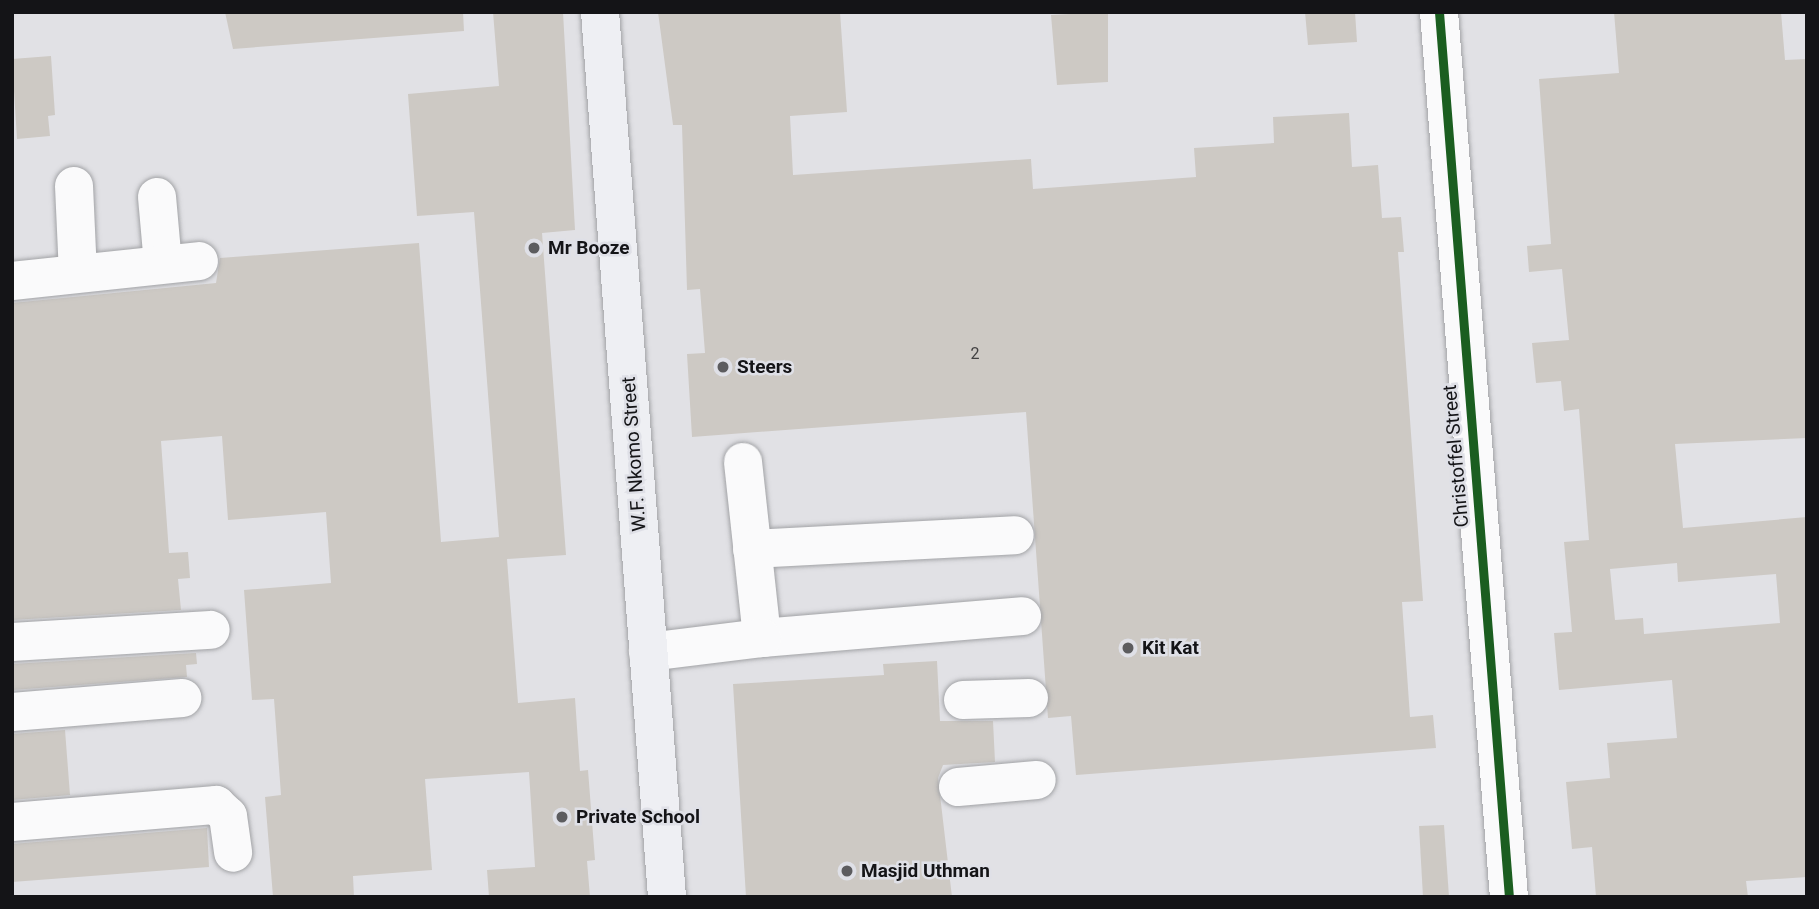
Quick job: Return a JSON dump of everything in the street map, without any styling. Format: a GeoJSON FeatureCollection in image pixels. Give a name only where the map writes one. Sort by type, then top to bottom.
{"type":"FeatureCollection","features":[{"type":"Feature","properties":{"kind":"main road","name":"W.F. Nkomo Street"},"geometry":{"type":"LineString","coordinates":[[600,12],[667,897]]}},
{"type":"Feature","properties":{"kind":"street","name":"Christoffel Street"},"geometry":{"type":"LineString","coordinates":[[1439,12],[1509,897]]}},
{"type":"Feature","properties":{"kind":"street"},"geometry":{"type":"LineString","coordinates":[[74,186],[78,274]]}},
{"type":"Feature","properties":{"kind":"street"},"geometry":{"type":"LineString","coordinates":[[12,281],[181,262],[157,197]]}},
{"type":"Feature","properties":{"kind":"street"},"geometry":{"type":"LineString","coordinates":[[743,461],[762,638]]}},
{"type":"Feature","properties":{"kind":"street"},"geometry":{"type":"LineString","coordinates":[[752,549],[1015,535]]}},
{"type":"Feature","properties":{"kind":"street"},"geometry":{"type":"LineString","coordinates":[[648,652],[762,638],[1022,616]]}},
{"type":"Feature","properties":{"kind":"street"},"geometry":{"type":"LineString","coordinates":[[12,642],[211,630]]}},
{"type":"Feature","properties":{"kind":"street"},"geometry":{"type":"LineString","coordinates":[[12,712],[182,698]]}},
{"type":"Feature","properties":{"kind":"street"},"geometry":{"type":"LineString","coordinates":[[962,700],[1029,698]]}},
{"type":"Feature","properties":{"kind":"street"},"geometry":{"type":"LineString","coordinates":[[958,787],[1037,779]]}},
{"type":"Feature","properties":{"kind":"street"},"geometry":{"type":"LineString","coordinates":[[12,822],[216,805],[228,816],[233,853]]}},
{"type":"Feature","properties":{"kind":"building"},"geometry":{"type":"Polygon","coordinates":[[[225,12],[463,12],[464,31],[233,49],[225,12]]]}},
{"type":"Feature","properties":{"kind":"building"},"geometry":{"type":"Polygon","coordinates":[[[493,12],[563,12],[575,230],[542,233],[566,555],[507,559],[518,703],[575,698],[580,771],[588,770],[595,860],[587,861],[590,897],[489,897],[487,870],[535,867],[529,772],[425,779],[432,870],[353,876],[354,897],[273,897],[265,797],[281,795],[274,699],[252,700],[244,590],[331,583],[326,512],[228,520],[222,436],[161,441],[169,553],[188,552],[190,578],[178,579],[181,610],[12,620],[12,303],[216,283],[220,258],[419,243],[441,542],[499,537],[474,212],[417,216],[408,94],[499,86],[493,12]]]}},
{"type":"Feature","properties":{"kind":"building"},"geometry":{"type":"Polygon","coordinates":[[[658,12],[840,12],[847,112],[790,116],[793,175],[1031,159],[1033,189],[1196,177],[1194,148],[1274,143],[1273,117],[1349,113],[1352,167],[1378,165],[1382,218],[1401,217],[1404,252],[1398,252],[1423,601],[1402,602],[1410,717],[1433,715],[1436,748],[1076,775],[1071,716],[1048,718],[1026,412],[692,437],[687,354],[705,353],[700,289],[687,290],[682,125],[673,125],[658,12]]]}},
{"type":"Feature","properties":{"kind":"building"},"geometry":{"type":"Polygon","coordinates":[[[1108,12],[1108,82],[1057,85],[1051,15],[1108,12]]]}},
{"type":"Feature","properties":{"kind":"building"},"geometry":{"type":"Polygon","coordinates":[[[1305,12],[1355,12],[1357,42],[1308,45],[1305,12]]]}},
{"type":"Feature","properties":{"kind":"building"},"geometry":{"type":"Polygon","coordinates":[[[1614,12],[1781,12],[1785,60],[1807,59],[1807,438],[1675,444],[1683,528],[1807,517],[1807,877],[1746,881],[1748,897],[1596,897],[1592,847],[1572,849],[1566,782],[1610,778],[1607,743],[1677,738],[1672,680],[1559,690],[1554,633],[1572,632],[1564,542],[1589,540],[1579,409],[1564,411],[1561,381],[1536,383],[1532,343],[1569,340],[1562,269],[1529,272],[1527,246],[1551,244],[1539,79],[1619,73],[1614,12]],[[1677,563],[1610,569],[1615,620],[1643,618],[1644,634],[1780,623],[1776,574],[1678,582],[1677,563]]]}},
{"type":"Feature","properties":{"kind":"building"},"geometry":{"type":"Polygon","coordinates":[[[51,56],[55,115],[48,116],[50,136],[17,139],[12,59],[51,56]]]}},
{"type":"Feature","properties":{"kind":"building"},"geometry":{"type":"Polygon","coordinates":[[[196,653],[197,664],[186,665],[187,677],[12,690],[12,664],[196,653]]]}},
{"type":"Feature","properties":{"kind":"building"},"geometry":{"type":"Polygon","coordinates":[[[937,661],[940,721],[993,721],[995,762],[943,765],[938,778],[952,897],[746,897],[733,684],[884,675],[883,664],[937,661]]]}},
{"type":"Feature","properties":{"kind":"building"},"geometry":{"type":"Polygon","coordinates":[[[65,730],[70,795],[12,800],[12,734],[65,730]]]}},
{"type":"Feature","properties":{"kind":"building"},"geometry":{"type":"Polygon","coordinates":[[[1444,825],[1449,897],[1423,897],[1419,826],[1444,825]]]}},
{"type":"Feature","properties":{"kind":"building"},"geometry":{"type":"Polygon","coordinates":[[[207,828],[209,867],[12,882],[12,844],[207,828]]]}},
{"type":"Feature","properties":{"kind":"cycle path"},"geometry":{"type":"LineString","coordinates":[[1439,12],[1509,897]]}},
{"type":"Feature","properties":{"kind":"place","name":"Mr Booze"},"geometry":{"type":"Point","coordinates":[534,248]}},
{"type":"Feature","properties":{"kind":"place","name":"Steers"},"geometry":{"type":"Point","coordinates":[723,367]}},
{"type":"Feature","properties":{"kind":"place","name":"Kit Kat"},"geometry":{"type":"Point","coordinates":[1128,648]}},
{"type":"Feature","properties":{"kind":"place","name":"Private School"},"geometry":{"type":"Point","coordinates":[562,817]}},
{"type":"Feature","properties":{"kind":"place","name":"Masjid Uthman"},"geometry":{"type":"Point","coordinates":[847,871]}}]}
